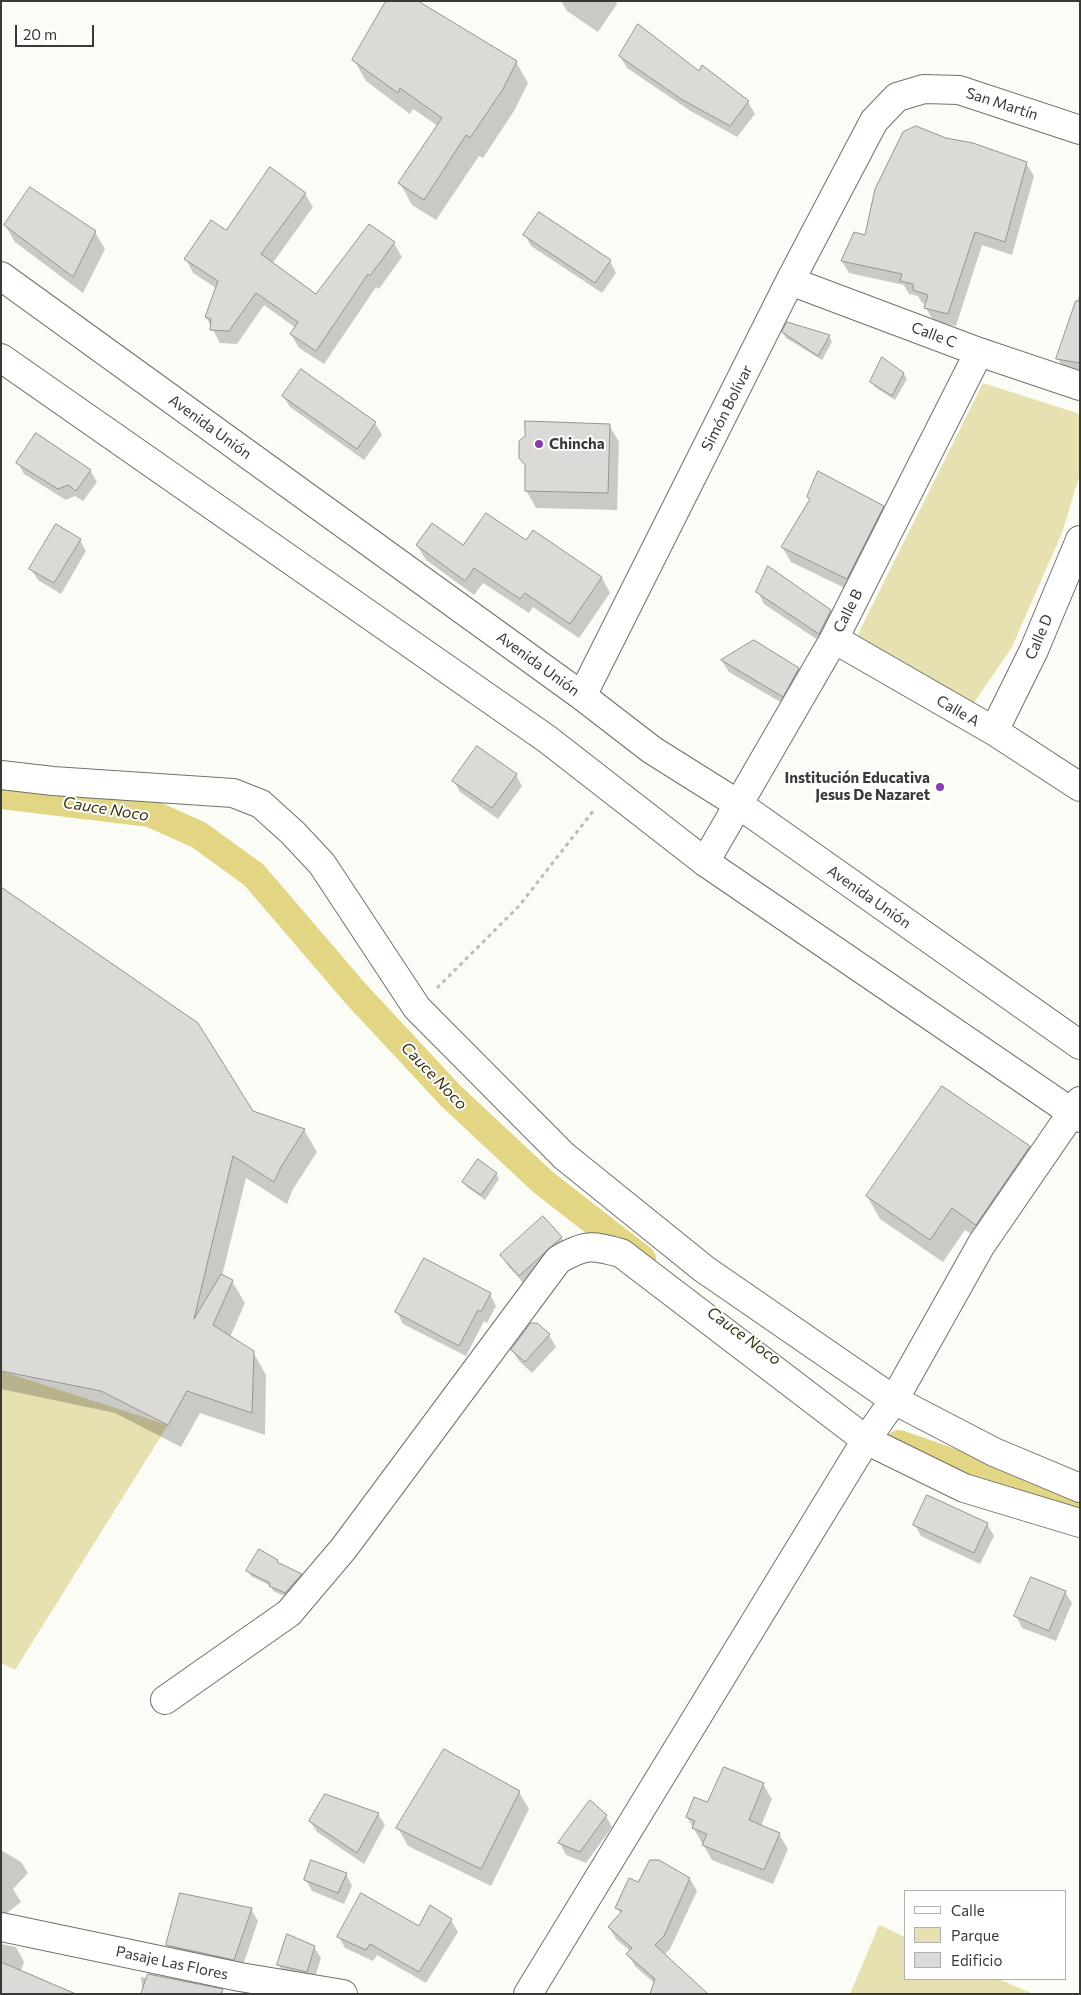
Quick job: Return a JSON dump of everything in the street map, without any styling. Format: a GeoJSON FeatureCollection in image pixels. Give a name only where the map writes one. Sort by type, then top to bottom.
{"type":"FeatureCollection","features":[{"type":"Feature","properties":{"kind":"street","name":"San Martín"},"geometry":{"type":"LineString","coordinates":[[874,121],[897,97],[924,89],[959,90],[1080,130]]}},
{"type":"Feature","properties":{"kind":"street","name":"Simón Bolívar"},"geometry":{"type":"LineString","coordinates":[[582,696],[790,281],[874,121]]}},
{"type":"Feature","properties":{"kind":"street","name":"Avenida Unión"},"geometry":{"type":"LineString","coordinates":[[1,276],[582,696],[652,750],[738,804],[1080,1045]]}},
{"type":"Feature","properties":{"kind":"street","name":"Calle C"},"geometry":{"type":"LineString","coordinates":[[790,281],[979,352],[1080,386]]}},
{"type":"Feature","properties":{"kind":"street","name":"Calle B"},"geometry":{"type":"LineString","coordinates":[[705,862],[834,639],[979,352]]}},
{"type":"Feature","properties":{"kind":"street"},"geometry":{"type":"LineString","coordinates":[[1,358],[538,734],[705,862],[1077,1110],[981,1245],[894,1400],[866,1440],[528,1994]]}},
{"type":"Feature","properties":{"kind":"street","name":"Calle D"},"geometry":{"type":"LineString","coordinates":[[994,731],[1034,650],[1080,540]]}},
{"type":"Feature","properties":{"kind":"street","name":"Calle A"},"geometry":{"type":"LineString","coordinates":[[834,639],[994,731],[1080,787]]}},
{"type":"Feature","properties":{"kind":"street"},"geometry":{"type":"LineString","coordinates":[[1,775],[53,782],[233,793],[261,804],[293,833],[322,864],[417,1008],[564,1156],[704,1269],[894,1400],[994,1452],[1080,1488]]}},
{"type":"Feature","properties":{"kind":"street"},"geometry":{"type":"LineString","coordinates":[[165,1700],[289,1612],[344,1548],[558,1260],[578,1248],[598,1246],[621,1253],[866,1440],[964,1488],[1080,1523]]}},
{"type":"Feature","properties":{"kind":"street","name":"Pasaje Las Flores"},"geometry":{"type":"LineString","coordinates":[[1,1927],[236,1985],[343,1994]]}},
{"type":"Feature","properties":{"kind":"path"},"geometry":{"type":"LineString","coordinates":[[417,1008],[520,906],[610,788]]}},
{"type":"Feature","properties":{"kind":"green space"},"geometry":{"type":"Polygon","coordinates":[[[983,383],[1080,414],[1080,474],[1062,533],[1012,647],[969,710],[854,642],[983,383]]]}},
{"type":"Feature","properties":{"kind":"green space"},"geometry":{"type":"Polygon","coordinates":[[[1,1371],[168,1425],[15,1670],[1,1663],[1,1371]]]}},
{"type":"Feature","properties":{"kind":"green space"},"geometry":{"type":"Polygon","coordinates":[[[879,1925],[904,1937],[904,1980],[1001,1980],[1033,1994],[850,1994],[879,1925]]]}},
{"type":"Feature","properties":{"kind":"building"},"geometry":{"type":"Polygon","coordinates":[[[386,1],[418,1],[517,61],[503,89],[470,138],[466,135],[424,200],[398,183],[442,118],[400,88],[398,93],[352,60],[386,1]]]}},
{"type":"Feature","properties":{"kind":"building"},"geometry":{"type":"Polygon","coordinates":[[[638,24],[699,71],[702,65],[749,101],[730,126],[681,99],[619,56],[638,24]]]}},
{"type":"Feature","properties":{"kind":"building"},"geometry":{"type":"Polygon","coordinates":[[[916,126],[946,138],[973,143],[1027,162],[1005,242],[975,232],[948,314],[924,308],[928,295],[913,290],[913,284],[900,281],[902,274],[841,261],[854,232],[865,235],[875,189],[903,132],[916,126]]]}},
{"type":"Feature","properties":{"kind":"building"},"geometry":{"type":"Polygon","coordinates":[[[270,167],[306,193],[261,254],[316,294],[369,224],[395,242],[370,276],[368,274],[316,351],[290,334],[298,322],[256,293],[229,331],[210,330],[211,319],[205,317],[218,281],[184,259],[211,220],[226,230],[270,167]]]}},
{"type":"Feature","properties":{"kind":"building"},"geometry":{"type":"Polygon","coordinates":[[[30,187],[96,231],[73,277],[4,225],[30,187]]]}},
{"type":"Feature","properties":{"kind":"building"},"geometry":{"type":"Polygon","coordinates":[[[539,212],[611,260],[595,283],[523,235],[539,212]]]}},
{"type":"Feature","properties":{"kind":"building"},"geometry":{"type":"Polygon","coordinates":[[[1076,301],[1080,301],[1080,363],[1056,359],[1076,301]]]}},
{"type":"Feature","properties":{"kind":"building"},"geometry":{"type":"Polygon","coordinates":[[[787,322],[830,335],[818,356],[782,332],[787,322]]]}},
{"type":"Feature","properties":{"kind":"building"},"geometry":{"type":"Polygon","coordinates":[[[882,357],[904,373],[892,396],[870,382],[882,357]]]}},
{"type":"Feature","properties":{"kind":"building"},"geometry":{"type":"Polygon","coordinates":[[[301,369],[376,422],[357,449],[282,396],[301,369]]]}},
{"type":"Feature","properties":{"kind":"building"},"geometry":{"type":"Polygon","coordinates":[[[525,421],[610,424],[608,493],[525,491],[525,465],[519,458],[519,441],[525,436],[525,421]]]}},
{"type":"Feature","properties":{"kind":"building"},"geometry":{"type":"Polygon","coordinates":[[[36,433],[91,470],[76,491],[68,485],[58,489],[16,463],[36,433]]]}},
{"type":"Feature","properties":{"kind":"building"},"geometry":{"type":"Polygon","coordinates":[[[818,471],[884,506],[847,579],[781,547],[810,499],[807,497],[818,471]]]}},
{"type":"Feature","properties":{"kind":"building"},"geometry":{"type":"Polygon","coordinates":[[[486,513],[526,540],[533,530],[602,577],[570,624],[525,593],[520,599],[474,568],[465,581],[416,545],[432,523],[463,545],[486,513]]]}},
{"type":"Feature","properties":{"kind":"building"},"geometry":{"type":"Polygon","coordinates":[[[56,524],[81,539],[54,583],[29,569],[56,524]]]}},
{"type":"Feature","properties":{"kind":"building"},"geometry":{"type":"Polygon","coordinates":[[[768,566],[831,610],[819,634],[756,592],[768,566]]]}},
{"type":"Feature","properties":{"kind":"building"},"geometry":{"type":"Polygon","coordinates":[[[754,640],[799,668],[783,697],[721,660],[754,640]]]}},
{"type":"Feature","properties":{"kind":"building"},"geometry":{"type":"Polygon","coordinates":[[[477,746],[517,774],[492,808],[452,781],[477,746]]]}},
{"type":"Feature","properties":{"kind":"building"},"geometry":{"type":"Polygon","coordinates":[[[1,887],[198,1023],[253,1111],[305,1129],[281,1167],[274,1182],[233,1156],[194,1319],[221,1274],[233,1280],[213,1325],[254,1351],[252,1413],[187,1391],[168,1425],[101,1391],[1,1371],[1,887]]]}},
{"type":"Feature","properties":{"kind":"building"},"geometry":{"type":"Polygon","coordinates":[[[942,1086],[1030,1146],[976,1225],[952,1208],[930,1240],[866,1196],[942,1086]]]}},
{"type":"Feature","properties":{"kind":"building"},"geometry":{"type":"Polygon","coordinates":[[[478,1159],[497,1173],[481,1195],[462,1182],[478,1159]]]}},
{"type":"Feature","properties":{"kind":"building"},"geometry":{"type":"Polygon","coordinates":[[[543,1216],[562,1237],[519,1276],[500,1255],[543,1216]]]}},
{"type":"Feature","properties":{"kind":"building"},"geometry":{"type":"Polygon","coordinates":[[[424,1258],[491,1293],[481,1312],[478,1310],[459,1346],[395,1312],[424,1258]]]}},
{"type":"Feature","properties":{"kind":"building"},"geometry":{"type":"Polygon","coordinates":[[[531,1323],[537,1323],[550,1334],[525,1362],[511,1350],[531,1323]]]}},
{"type":"Feature","properties":{"kind":"building"},"geometry":{"type":"Polygon","coordinates":[[[927,1495],[988,1523],[974,1553],[913,1525],[927,1495]]]}},
{"type":"Feature","properties":{"kind":"building"},"geometry":{"type":"Polygon","coordinates":[[[259,1549],[278,1560],[277,1562],[302,1574],[285,1593],[269,1586],[270,1583],[246,1571],[259,1549]]]}},
{"type":"Feature","properties":{"kind":"building"},"geometry":{"type":"Polygon","coordinates":[[[1031,1577],[1066,1591],[1049,1631],[1014,1616],[1031,1577]]]}},
{"type":"Feature","properties":{"kind":"building"},"geometry":{"type":"Polygon","coordinates":[[[444,1749],[520,1791],[481,1869],[396,1828],[444,1749]]]}},
{"type":"Feature","properties":{"kind":"building"},"geometry":{"type":"Polygon","coordinates":[[[724,1767],[764,1783],[749,1820],[780,1833],[764,1870],[702,1845],[707,1834],[692,1828],[695,1821],[686,1817],[694,1797],[707,1802],[724,1767]]]}},
{"type":"Feature","properties":{"kind":"building"},"geometry":{"type":"Polygon","coordinates":[[[325,1794],[379,1813],[357,1853],[309,1821],[325,1794]]]}},
{"type":"Feature","properties":{"kind":"building"},"geometry":{"type":"Polygon","coordinates":[[[590,1800],[607,1815],[580,1852],[558,1843],[590,1800]]]}},
{"type":"Feature","properties":{"kind":"building"},"geometry":{"type":"Polygon","coordinates":[[[311,1860],[347,1873],[338,1893],[304,1880],[311,1860]]]}},
{"type":"Feature","properties":{"kind":"building"},"geometry":{"type":"Polygon","coordinates":[[[650,1860],[659,1860],[690,1878],[664,1936],[655,1945],[708,1994],[650,1994],[655,1979],[626,1954],[632,1948],[608,1927],[622,1911],[615,1908],[629,1878],[638,1882],[650,1860]]]}},
{"type":"Feature","properties":{"kind":"building"},"geometry":{"type":"Polygon","coordinates":[[[180,1893],[252,1908],[234,1960],[166,1945],[180,1893]]]}},
{"type":"Feature","properties":{"kind":"building"},"geometry":{"type":"Polygon","coordinates":[[[361,1893],[419,1926],[430,1905],[452,1919],[419,1972],[370,1944],[366,1950],[337,1937],[361,1893]]]}},
{"type":"Feature","properties":{"kind":"building"},"geometry":{"type":"Polygon","coordinates":[[[287,1934],[315,1946],[307,1972],[277,1965],[287,1934]]]}},
{"type":"Feature","properties":{"kind":"building"},"geometry":{"type":"Polygon","coordinates":[[[1,1962],[76,1994],[1,1994],[1,1962]]]}},
{"type":"Feature","properties":{"kind":"building"},"geometry":{"type":"Polygon","coordinates":[[[148,1974],[223,1989],[221,1994],[141,1994],[148,1974]]]}},
{"type":"Feature","properties":{"kind":"waterway","name":"Cauce Noco"},"geometry":{"type":"LineString","coordinates":[[1,795],[150,813],[199,835],[254,875],[356,994],[451,1096],[543,1182],[642,1259]]}},
{"type":"Feature","properties":{"kind":"waterway","name":"Cauce Noco"},"geometry":{"type":"LineString","coordinates":[[899,1444],[1036,1492],[1080,1505]]}},
{"type":"Feature","properties":{"kind":"place","name":"Chincha"},"geometry":{"type":"Point","coordinates":[539,444]}},
{"type":"Feature","properties":{"kind":"place","name":"Institución Educativa Jesus De Nazaret"},"geometry":{"type":"Point","coordinates":[940,787]}}]}
